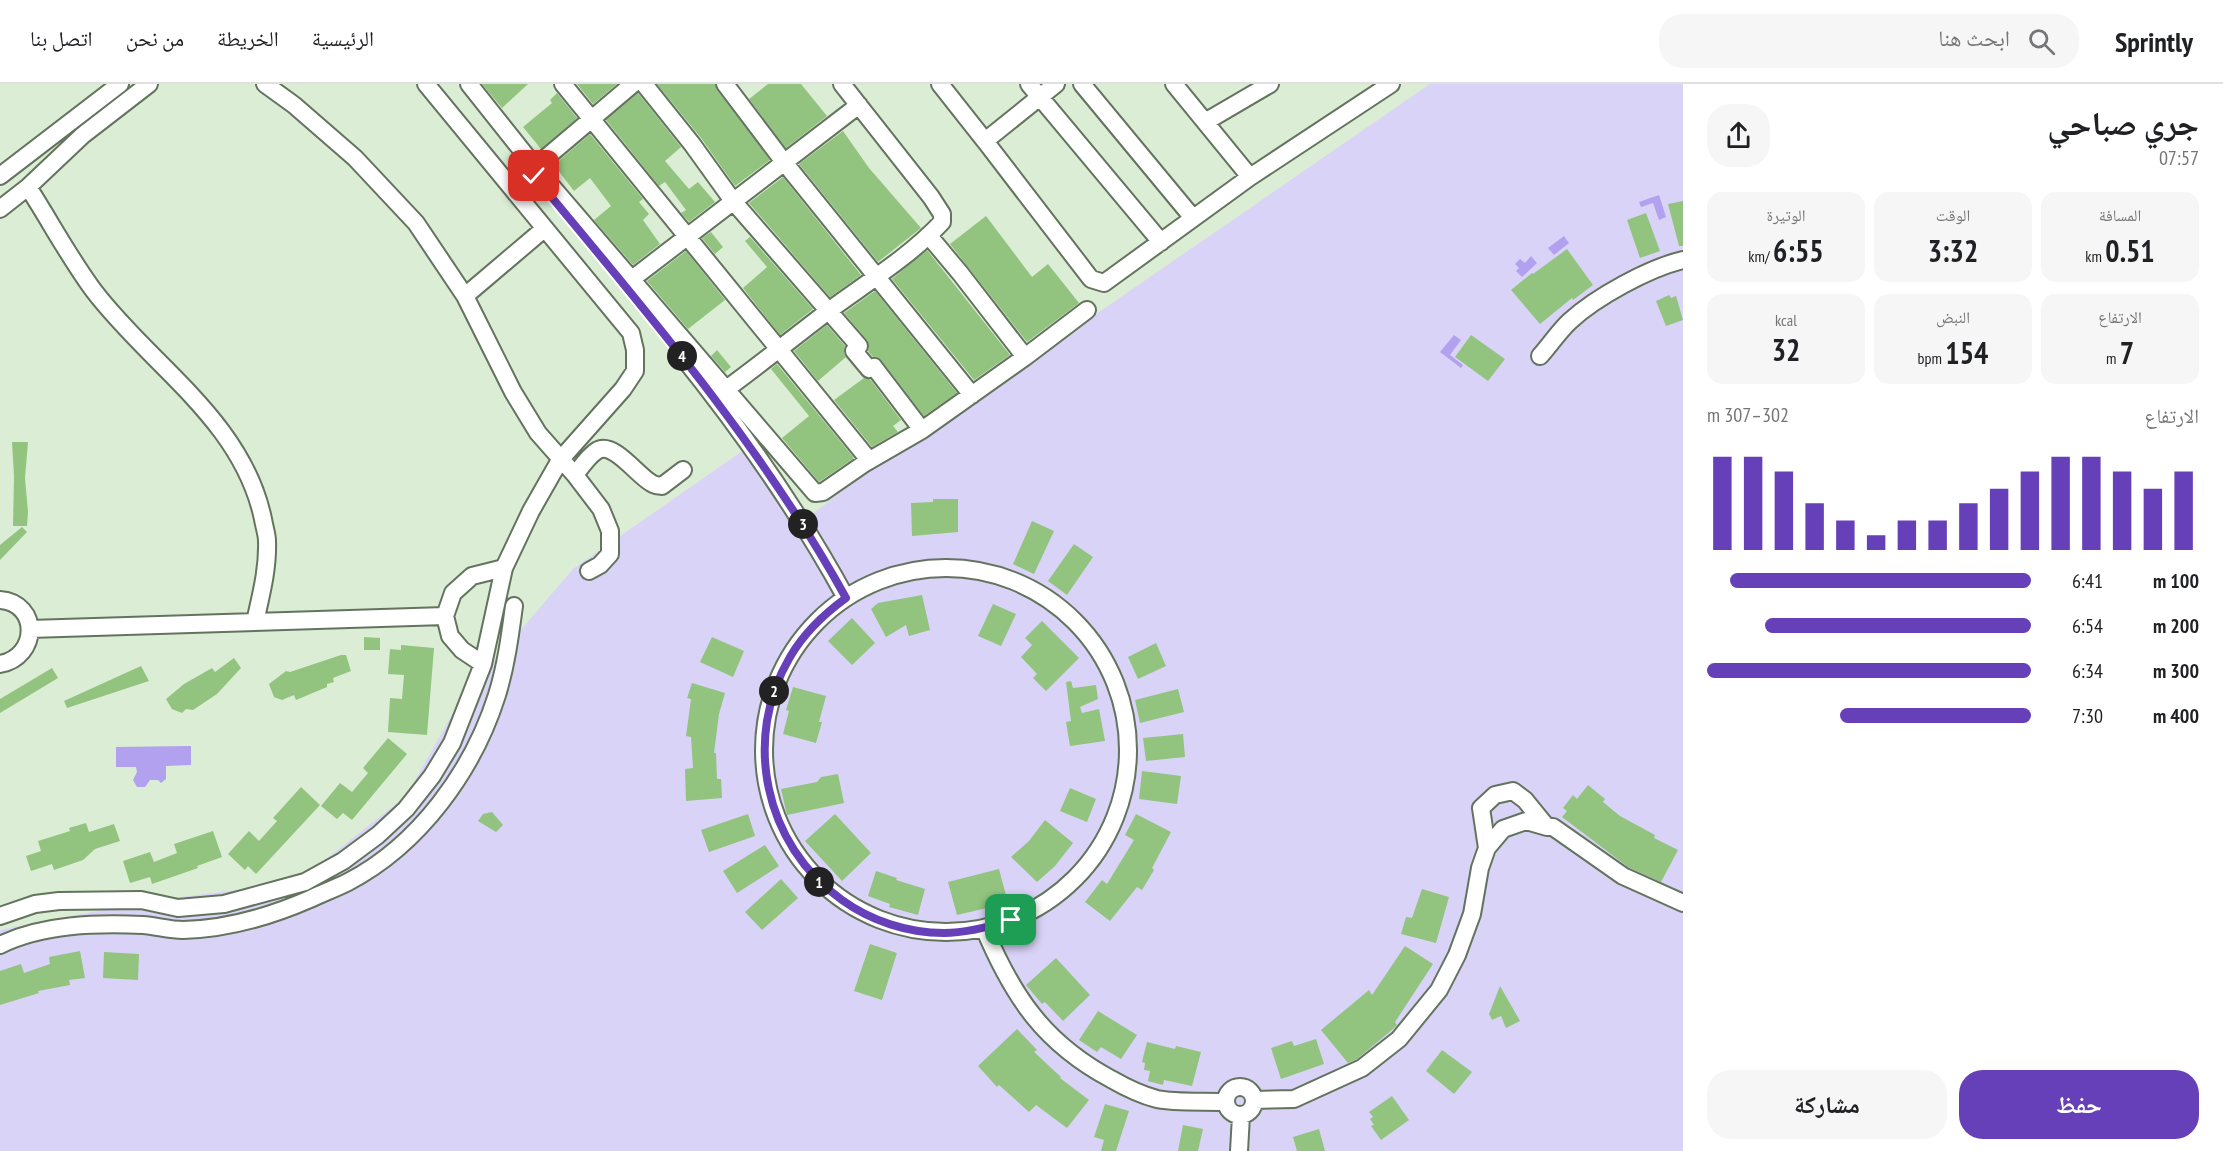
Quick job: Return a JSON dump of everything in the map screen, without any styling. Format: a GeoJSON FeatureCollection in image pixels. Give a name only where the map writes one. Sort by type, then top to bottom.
{"type":"FeatureCollection","features":[{"type":"Feature","properties":{"kind":"street"},"geometry":{"type":"LineString","coordinates":[[0,176],[120,84]]}},
{"type":"Feature","properties":{"kind":"street"},"geometry":{"type":"LineString","coordinates":[[0,209],[28,187],[83,135],[149,84]]}},
{"type":"Feature","properties":{"kind":"street"},"geometry":{"type":"LineString","coordinates":[[265,84],[294,105],[355,159],[416,223],[465,296],[513,392],[538,433],[601,509],[610,531],[610,554],[589,571]]}},
{"type":"Feature","properties":{"kind":"street"},"geometry":{"type":"LineString","coordinates":[[0,916],[35,904],[59,901],[141,900],[178,908],[224,904],[305,882],[352,855],[378,835],[406,808],[432,776],[452,743],[483,664],[504,568],[531,511],[560,460],[623,389],[635,371],[635,350],[631,333],[426,84]]}},
{"type":"Feature","properties":{"kind":"street"},"geometry":{"type":"LineString","coordinates":[[459,84],[724,409],[796,513],[846,598]]}},
{"type":"Feature","properties":{"kind":"street"},"geometry":{"type":"LineString","coordinates":[[469,84],[535,167],[815,493],[823,492],[869,460],[922,430],[1087,310]]}},
{"type":"Feature","properties":{"kind":"street"},"geometry":{"type":"LineString","coordinates":[[562,84],[869,460]]}},
{"type":"Feature","properties":{"kind":"street"},"geometry":{"type":"LineString","coordinates":[[535,167],[633,84]]}},
{"type":"Feature","properties":{"kind":"street"},"geometry":{"type":"LineString","coordinates":[[644,84],[692,144],[733,201],[859,346],[854,351],[869,369],[874,368],[880,374],[922,430]]}},
{"type":"Feature","properties":{"kind":"street"},"geometry":{"type":"LineString","coordinates":[[725,84],[784,162],[972,395]]}},
{"type":"Feature","properties":{"kind":"street"},"geometry":{"type":"LineString","coordinates":[[725,390],[828,311],[877,277],[929,236],[942,222],[942,214],[932,197],[842,84]]}},
{"type":"Feature","properties":{"kind":"street"},"geometry":{"type":"LineString","coordinates":[[940,84],[1091,279],[1104,283],[1250,177],[1391,84]]}},
{"type":"Feature","properties":{"kind":"street"},"geometry":{"type":"LineString","coordinates":[[1029,84],[1161,242]]}},
{"type":"Feature","properties":{"kind":"street"},"geometry":{"type":"LineString","coordinates":[[986,141],[1056,84]]}},
{"type":"Feature","properties":{"kind":"street"},"geometry":{"type":"LineString","coordinates":[[1082,84],[1193,218]]}},
{"type":"Feature","properties":{"kind":"street"},"geometry":{"type":"LineString","coordinates":[[1174,84],[1250,177]]}},
{"type":"Feature","properties":{"kind":"street"},"geometry":{"type":"LineString","coordinates":[[1205,122],[1270,84]]}},
{"type":"Feature","properties":{"kind":"street"},"geometry":{"type":"LineString","coordinates":[[632,279],[859,105]]}},
{"type":"Feature","properties":{"kind":"street"},"geometry":{"type":"LineString","coordinates":[[28,187],[94,291],[163,368],[211,415],[239,454],[258,498],[267,540],[265,580],[255,622]]}},
{"type":"Feature","properties":{"kind":"street"},"geometry":{"type":"LineString","coordinates":[[465,296],[544,229]]}},
{"type":"Feature","properties":{"kind":"street"},"geometry":{"type":"LineString","coordinates":[[929,236],[1025,357]]}},
{"type":"Feature","properties":{"kind":"street"},"geometry":{"type":"LineString","coordinates":[[1540,356],[1569,322],[1592,304],[1669,263],[1683,260]]}},
{"type":"Feature","properties":{"kind":"street"},"geometry":{"type":"LineString","coordinates":[[575,475],[599,450],[606,449],[619,455],[654,485],[662,486],[683,470]]}},
{"type":"Feature","properties":{"kind":"street"},"geometry":{"type":"LineString","coordinates":[[483,664],[462,650],[450,636],[445,616],[453,593],[472,576],[504,568]]}},
{"type":"Feature","properties":{"kind":"street"},"geometry":{"type":"LineString","coordinates":[[924,569],[980,570],[1007,577],[1056,603],[1077,621],[1095,643],[1109,666],[1127,719],[1129,747],[1125,784],[1111,828],[1097,852],[1080,874],[1059,893],[1028,913],[984,928],[954,932],[924,932],[904,928],[849,905],[817,880],[792,848],[782,830],[765,772],[765,732],[771,702],[781,674],[802,639],[846,598],[871,584],[897,574],[924,569]]}},
{"type":"Feature","properties":{"kind":"street"},"geometry":{"type":"LineString","coordinates":[[0,600],[14,604],[22,611],[28,619],[30,629],[26,648],[11,662],[0,664]]}},
{"type":"Feature","properties":{"kind":"street"},"geometry":{"type":"LineString","coordinates":[[0,945],[9,940],[56,929],[92,925],[144,926],[182,930],[223,926],[264,916],[349,882],[394,851],[433,812],[458,778],[480,736],[496,696],[507,656],[514,606]]}},
{"type":"Feature","properties":{"kind":"street"},"geometry":{"type":"LineString","coordinates":[[30,629],[445,616]]}},
{"type":"Feature","properties":{"kind":"street"},"geometry":{"type":"LineString","coordinates":[[1487,848],[1481,808],[1495,795],[1513,791],[1524,800],[1547,827]]}},
{"type":"Feature","properties":{"kind":"street"},"geometry":{"type":"LineString","coordinates":[[1254,1100],[1294,1100],[1362,1068],[1399,1039],[1439,990],[1457,955],[1472,914],[1480,868],[1487,848],[1503,829],[1526,820],[1553,827],[1623,876],[1683,903]]}},
{"type":"Feature","properties":{"kind":"street"},"geometry":{"type":"LineString","coordinates":[[984,928],[998,962],[1022,1000],[1040,1023],[1070,1053],[1124,1086],[1158,1099],[1225,1102]]}},
{"type":"Feature","properties":{"kind":"street"},"geometry":{"type":"LineString","coordinates":[[1239,1086],[1250,1090],[1254,1100],[1251,1111],[1241,1116],[1230,1112],[1225,1102],[1229,1092],[1239,1086]]}},
{"type":"Feature","properties":{"kind":"street"},"geometry":{"type":"LineString","coordinates":[[1239,1151],[1241,1116]]}},
{"type":"Feature","properties":{"kind":"shaded area"},"geometry":{"type":"Polygon","coordinates":[[[1430,84],[1683,84],[1683,1151],[0,1151],[0,930],[148,901],[296,883],[406,796],[460,701],[573,569],[751,445],[807,518],[870,470],[1430,84]]]}},
{"type":"Feature","properties":{"kind":"shaded area"},"geometry":{"type":"Polygon","coordinates":[[[1659,195],[1666,217],[1659,220],[1653,203],[1641,207],[1639,202],[1659,195]]]}},
{"type":"Feature","properties":{"kind":"shaded area"},"geometry":{"type":"Polygon","coordinates":[[[1564,236],[1569,243],[1554,255],[1548,248],[1564,236]]]}},
{"type":"Feature","properties":{"kind":"shaded area"},"geometry":{"type":"Polygon","coordinates":[[[1531,256],[1537,263],[1522,277],[1516,271],[1519,268],[1515,264],[1520,259],[1525,263],[1531,256]]]}},
{"type":"Feature","properties":{"kind":"shaded area"},"geometry":{"type":"Polygon","coordinates":[[[1454,335],[1461,340],[1450,355],[1463,365],[1461,368],[1440,352],[1454,335]]]}},
{"type":"Feature","properties":{"kind":"shaded area"},"geometry":{"type":"Polygon","coordinates":[[[191,746],[191,765],[166,766],[166,779],[161,783],[158,780],[150,780],[145,787],[137,787],[133,780],[137,772],[136,767],[116,767],[116,747],[191,746]]]}},
{"type":"Feature","properties":{"kind":"building"},"geometry":{"type":"Polygon","coordinates":[[[482,84],[528,84],[502,108],[482,84]]]}},
{"type":"Feature","properties":{"kind":"building"},"geometry":{"type":"Polygon","coordinates":[[[577,84],[617,84],[593,104],[577,84]]]}},
{"type":"Feature","properties":{"kind":"building"},"geometry":{"type":"Polygon","coordinates":[[[657,84],[715,84],[717,90],[770,160],[735,186],[701,138],[657,84]]]}},
{"type":"Feature","properties":{"kind":"building"},"geometry":{"type":"Polygon","coordinates":[[[768,84],[801,84],[827,116],[786,148],[749,99],[768,84]]]}},
{"type":"Feature","properties":{"kind":"building"},"geometry":{"type":"Polygon","coordinates":[[[557,93],[577,118],[541,149],[523,127],[552,103],[550,100],[557,93]]]}},
{"type":"Feature","properties":{"kind":"building"},"geometry":{"type":"Polygon","coordinates":[[[638,93],[681,147],[665,161],[689,189],[698,182],[715,202],[689,222],[681,213],[686,210],[665,182],[659,186],[606,120],[638,93]]]}},
{"type":"Feature","properties":{"kind":"building"},"geometry":{"type":"Polygon","coordinates":[[[843,131],[869,168],[921,228],[878,262],[799,164],[843,131]]]}},
{"type":"Feature","properties":{"kind":"building"},"geometry":{"type":"Polygon","coordinates":[[[590,134],[643,199],[639,202],[649,214],[643,220],[660,244],[633,265],[594,220],[611,206],[590,178],[574,191],[554,165],[590,134]]]}},
{"type":"Feature","properties":{"kind":"building"},"geometry":{"type":"Polygon","coordinates":[[[783,177],[861,275],[830,297],[749,203],[783,177]]]}},
{"type":"Feature","properties":{"kind":"building"},"geometry":{"type":"Polygon","coordinates":[[[1683,201],[1683,246],[1679,246],[1668,204],[1683,201]]]}},
{"type":"Feature","properties":{"kind":"building"},"geometry":{"type":"Polygon","coordinates":[[[1646,213],[1660,251],[1640,258],[1627,220],[1646,213]]]}},
{"type":"Feature","properties":{"kind":"building"},"geometry":{"type":"Polygon","coordinates":[[[986,216],[1032,277],[1048,264],[1079,303],[1027,342],[950,244],[986,216]]]}},
{"type":"Feature","properties":{"kind":"building"},"geometry":{"type":"Polygon","coordinates":[[[711,232],[723,247],[715,254],[702,238],[711,232]]]}},
{"type":"Feature","properties":{"kind":"building"},"geometry":{"type":"Polygon","coordinates":[[[750,237],[813,309],[780,335],[743,288],[767,267],[745,241],[750,237]]]}},
{"type":"Feature","properties":{"kind":"building"},"geometry":{"type":"Polygon","coordinates":[[[1567,249],[1593,285],[1573,300],[1572,298],[1540,324],[1511,290],[1567,249]]]}},
{"type":"Feature","properties":{"kind":"building"},"geometry":{"type":"Polygon","coordinates":[[[927,250],[1010,355],[974,380],[892,279],[927,250]]]}},
{"type":"Feature","properties":{"kind":"building"},"geometry":{"type":"Polygon","coordinates":[[[686,251],[725,300],[688,329],[647,281],[686,251]]]}},
{"type":"Feature","properties":{"kind":"building"},"geometry":{"type":"Polygon","coordinates":[[[875,291],[957,393],[924,416],[882,361],[873,357],[868,351],[867,340],[844,313],[875,291]]]}},
{"type":"Feature","properties":{"kind":"building"},"geometry":{"type":"Polygon","coordinates":[[[1669,295],[1671,298],[1676,296],[1683,320],[1666,326],[1656,301],[1669,295]]]}},
{"type":"Feature","properties":{"kind":"building"},"geometry":{"type":"Polygon","coordinates":[[[827,325],[845,346],[846,357],[818,381],[794,351],[827,325]]]}},
{"type":"Feature","properties":{"kind":"building"},"geometry":{"type":"Polygon","coordinates":[[[1471,335],[1505,359],[1488,381],[1455,357],[1471,335]]]}},
{"type":"Feature","properties":{"kind":"building"},"geometry":{"type":"Polygon","coordinates":[[[717,350],[731,367],[725,372],[711,356],[717,350]]]}},
{"type":"Feature","properties":{"kind":"building"},"geometry":{"type":"Polygon","coordinates":[[[777,364],[854,458],[819,482],[782,438],[809,416],[771,369],[777,364]]]}},
{"type":"Feature","properties":{"kind":"building"},"geometry":{"type":"Polygon","coordinates":[[[864,378],[870,379],[901,420],[893,426],[898,432],[872,447],[834,400],[864,378]]]}},
{"type":"Feature","properties":{"kind":"building"},"geometry":{"type":"Polygon","coordinates":[[[12,442],[28,442],[25,478],[27,526],[13,526],[12,442]]]}},
{"type":"Feature","properties":{"kind":"building"},"geometry":{"type":"Polygon","coordinates":[[[933,499],[958,499],[958,532],[912,536],[911,503],[933,502],[933,499]]]}},
{"type":"Feature","properties":{"kind":"building"},"geometry":{"type":"Polygon","coordinates":[[[1032,521],[1054,531],[1034,574],[1013,564],[1032,521]]]}},
{"type":"Feature","properties":{"kind":"building"},"geometry":{"type":"Polygon","coordinates":[[[22,527],[27,532],[0,560],[0,545],[22,527]]]}},
{"type":"Feature","properties":{"kind":"building"},"geometry":{"type":"Polygon","coordinates":[[[1074,544],[1093,557],[1067,595],[1048,581],[1074,544]]]}},
{"type":"Feature","properties":{"kind":"building"},"geometry":{"type":"Polygon","coordinates":[[[922,595],[930,630],[909,636],[906,625],[886,637],[871,609],[878,603],[922,595]]]}},
{"type":"Feature","properties":{"kind":"building"},"geometry":{"type":"Polygon","coordinates":[[[993,604],[1016,614],[1001,646],[978,636],[993,604]]]}},
{"type":"Feature","properties":{"kind":"building"},"geometry":{"type":"Polygon","coordinates":[[[852,618],[875,643],[852,665],[828,641],[852,618]]]}},
{"type":"Feature","properties":{"kind":"building"},"geometry":{"type":"Polygon","coordinates":[[[1042,621],[1079,658],[1046,691],[1033,678],[1037,674],[1021,657],[1032,645],[1025,638],[1042,621]]]}},
{"type":"Feature","properties":{"kind":"building"},"geometry":{"type":"Polygon","coordinates":[[[364,637],[380,638],[380,650],[364,650],[364,637]]]}},
{"type":"Feature","properties":{"kind":"building"},"geometry":{"type":"Polygon","coordinates":[[[712,637],[744,651],[733,677],[700,662],[712,637]]]}},
{"type":"Feature","properties":{"kind":"building"},"geometry":{"type":"Polygon","coordinates":[[[1156,643],[1166,666],[1138,679],[1128,657],[1156,643]]]}},
{"type":"Feature","properties":{"kind":"building"},"geometry":{"type":"Polygon","coordinates":[[[401,645],[434,648],[427,735],[388,732],[390,698],[402,699],[404,675],[388,674],[390,649],[401,650],[401,645]]]}},
{"type":"Feature","properties":{"kind":"building"},"geometry":{"type":"Polygon","coordinates":[[[346,655],[351,671],[333,678],[334,682],[327,684],[327,687],[296,700],[294,695],[282,700],[274,697],[269,684],[286,671],[290,672],[346,655]]]}},
{"type":"Feature","properties":{"kind":"building"},"geometry":{"type":"Polygon","coordinates":[[[234,658],[241,668],[217,694],[193,710],[186,709],[182,713],[172,709],[166,699],[184,684],[212,668],[215,672],[234,658]]]}},
{"type":"Feature","properties":{"kind":"building"},"geometry":{"type":"Polygon","coordinates":[[[141,666],[149,681],[67,708],[64,701],[141,666]]]}},
{"type":"Feature","properties":{"kind":"building"},"geometry":{"type":"Polygon","coordinates":[[[52,668],[58,678],[0,713],[0,699],[52,668]]]}},
{"type":"Feature","properties":{"kind":"building"},"geometry":{"type":"Polygon","coordinates":[[[1071,681],[1073,688],[1096,685],[1098,699],[1080,707],[1082,713],[1099,709],[1105,741],[1070,746],[1066,722],[1071,721],[1066,682],[1071,681]]]}},
{"type":"Feature","properties":{"kind":"building"},"geometry":{"type":"Polygon","coordinates":[[[692,683],[725,693],[719,714],[714,753],[716,753],[717,779],[721,779],[722,798],[686,801],[685,769],[693,768],[691,737],[686,736],[691,699],[687,698],[692,683]]]}},
{"type":"Feature","properties":{"kind":"building"},"geometry":{"type":"Polygon","coordinates":[[[793,687],[826,696],[816,743],[783,734],[789,711],[786,710],[793,687]]]}},
{"type":"Feature","properties":{"kind":"building"},"geometry":{"type":"Polygon","coordinates":[[[1178,689],[1184,712],[1140,723],[1135,700],[1178,689]]]}},
{"type":"Feature","properties":{"kind":"building"},"geometry":{"type":"Polygon","coordinates":[[[1183,734],[1185,757],[1146,761],[1143,738],[1183,734]]]}},
{"type":"Feature","properties":{"kind":"building"},"geometry":{"type":"Polygon","coordinates":[[[388,738],[407,754],[352,820],[343,813],[337,819],[321,806],[340,783],[352,792],[368,773],[363,768],[388,738]]]}},
{"type":"Feature","properties":{"kind":"building"},"geometry":{"type":"Polygon","coordinates":[[[1142,771],[1181,776],[1177,804],[1139,799],[1142,771]]]}},
{"type":"Feature","properties":{"kind":"building"},"geometry":{"type":"Polygon","coordinates":[[[838,774],[844,803],[787,815],[781,789],[817,782],[821,777],[838,774]]]}},
{"type":"Feature","properties":{"kind":"building"},"geometry":{"type":"Polygon","coordinates":[[[1588,785],[1620,816],[1678,850],[1661,882],[1628,867],[1562,817],[1567,811],[1563,808],[1573,795],[1577,799],[1588,785]]]}},
{"type":"Feature","properties":{"kind":"building"},"geometry":{"type":"Polygon","coordinates":[[[301,787],[320,805],[256,874],[248,866],[245,870],[228,854],[249,831],[259,841],[277,821],[273,818],[301,787]]]}},
{"type":"Feature","properties":{"kind":"building"},"geometry":{"type":"Polygon","coordinates":[[[1070,788],[1096,799],[1087,822],[1060,811],[1070,788]]]}},
{"type":"Feature","properties":{"kind":"building"},"geometry":{"type":"Polygon","coordinates":[[[492,812],[503,825],[496,832],[478,821],[483,814],[492,812]]]}},
{"type":"Feature","properties":{"kind":"building"},"geometry":{"type":"Polygon","coordinates":[[[748,814],[755,836],[709,852],[701,830],[748,814]]]}},
{"type":"Feature","properties":{"kind":"building"},"geometry":{"type":"Polygon","coordinates":[[[835,814],[871,853],[842,881],[805,841],[835,814]]]}},
{"type":"Feature","properties":{"kind":"building"},"geometry":{"type":"Polygon","coordinates":[[[1136,814],[1171,832],[1142,890],[1137,887],[1110,921],[1085,902],[1102,880],[1107,884],[1134,840],[1125,835],[1136,814]]]}},
{"type":"Feature","properties":{"kind":"building"},"geometry":{"type":"Polygon","coordinates":[[[1045,820],[1073,843],[1055,866],[1037,882],[1011,857],[1029,841],[1045,820]]]}},
{"type":"Feature","properties":{"kind":"building"},"geometry":{"type":"Polygon","coordinates":[[[86,823],[89,832],[114,824],[120,841],[95,849],[83,860],[54,870],[52,864],[31,871],[26,856],[41,851],[38,841],[70,831],[69,828],[86,823]]]}},
{"type":"Feature","properties":{"kind":"building"},"geometry":{"type":"Polygon","coordinates":[[[213,831],[222,857],[152,884],[150,877],[130,883],[123,861],[150,852],[154,862],[177,853],[174,844],[213,831]]]}},
{"type":"Feature","properties":{"kind":"building"},"geometry":{"type":"Polygon","coordinates":[[[765,845],[779,866],[737,893],[723,871],[765,845]]]}},
{"type":"Feature","properties":{"kind":"building"},"geometry":{"type":"Polygon","coordinates":[[[999,869],[1008,903],[957,915],[948,882],[999,869]]]}},
{"type":"Feature","properties":{"kind":"building"},"geometry":{"type":"Polygon","coordinates":[[[876,871],[925,889],[918,915],[889,907],[890,904],[868,896],[876,871]]]}},
{"type":"Feature","properties":{"kind":"building"},"geometry":{"type":"Polygon","coordinates":[[[781,879],[798,898],[762,930],[745,912],[781,879]]]}},
{"type":"Feature","properties":{"kind":"building"},"geometry":{"type":"Polygon","coordinates":[[[1422,889],[1449,897],[1436,943],[1401,934],[1406,917],[1412,918],[1422,889]]]}},
{"type":"Feature","properties":{"kind":"building"},"geometry":{"type":"Polygon","coordinates":[[[870,944],[897,953],[882,1000],[854,991],[870,944]]]}},
{"type":"Feature","properties":{"kind":"building"},"geometry":{"type":"Polygon","coordinates":[[[1405,946],[1433,964],[1395,1022],[1397,1025],[1357,1059],[1348,1063],[1321,1030],[1369,990],[1372,995],[1405,946]]]}},
{"type":"Feature","properties":{"kind":"building"},"geometry":{"type":"Polygon","coordinates":[[[80,951],[85,978],[69,980],[70,985],[38,991],[39,993],[0,1005],[0,971],[21,964],[24,973],[50,964],[49,957],[80,951]]]}},
{"type":"Feature","properties":{"kind":"building"},"geometry":{"type":"Polygon","coordinates":[[[104,952],[139,954],[138,980],[103,978],[104,952]]]}},
{"type":"Feature","properties":{"kind":"building"},"geometry":{"type":"Polygon","coordinates":[[[1056,958],[1090,995],[1063,1021],[1045,1002],[1042,1004],[1026,985],[1056,958]]]}},
{"type":"Feature","properties":{"kind":"building"},"geometry":{"type":"Polygon","coordinates":[[[1500,986],[1520,1021],[1506,1028],[1501,1016],[1492,1020],[1489,1014],[1500,986]]]}},
{"type":"Feature","properties":{"kind":"building"},"geometry":{"type":"Polygon","coordinates":[[[1098,1011],[1137,1035],[1121,1059],[1101,1047],[1097,1052],[1079,1040],[1098,1011]]]}},
{"type":"Feature","properties":{"kind":"building"},"geometry":{"type":"Polygon","coordinates":[[[1017,1029],[1037,1050],[1034,1052],[1060,1078],[1089,1100],[1067,1128],[1036,1105],[1029,1112],[999,1085],[997,1087],[978,1066],[1017,1029]]]}},
{"type":"Feature","properties":{"kind":"building"},"geometry":{"type":"Polygon","coordinates":[[[1316,1039],[1324,1064],[1281,1079],[1271,1048],[1292,1041],[1294,1046],[1316,1039]]]}},
{"type":"Feature","properties":{"kind":"building"},"geometry":{"type":"Polygon","coordinates":[[[1147,1042],[1201,1052],[1192,1086],[1164,1080],[1163,1085],[1148,1081],[1150,1071],[1144,1070],[1145,1063],[1142,1062],[1147,1042]]]}},
{"type":"Feature","properties":{"kind":"building"},"geometry":{"type":"Polygon","coordinates":[[[1442,1050],[1472,1072],[1454,1094],[1426,1071],[1442,1050]]]}},
{"type":"Feature","properties":{"kind":"building"},"geometry":{"type":"Polygon","coordinates":[[[1392,1096],[1409,1120],[1381,1140],[1371,1126],[1374,1125],[1370,1119],[1373,1117],[1369,1112],[1392,1096]]]}},
{"type":"Feature","properties":{"kind":"building"},"geometry":{"type":"Polygon","coordinates":[[[1105,1104],[1129,1111],[1116,1151],[1101,1151],[1104,1140],[1094,1137],[1105,1104]]]}},
{"type":"Feature","properties":{"kind":"building"},"geometry":{"type":"Polygon","coordinates":[[[1183,1125],[1203,1129],[1198,1151],[1178,1151],[1183,1125]]]}},
{"type":"Feature","properties":{"kind":"building"},"geometry":{"type":"Polygon","coordinates":[[[1319,1129],[1325,1151],[1297,1151],[1293,1137],[1319,1129]]]}},
{"type":"Feature","properties":{"kind":"route"},"geometry":{"type":"LineString","coordinates":[[534,176],[724,409],[796,513],[846,598],[815,624],[790,656],[773,693],[768,712],[764,752],[765,772],[774,812],[792,848],[817,880],[832,893],[849,905],[885,922],[924,932],[944,933],[964,932],[1011,920]]}}]}
